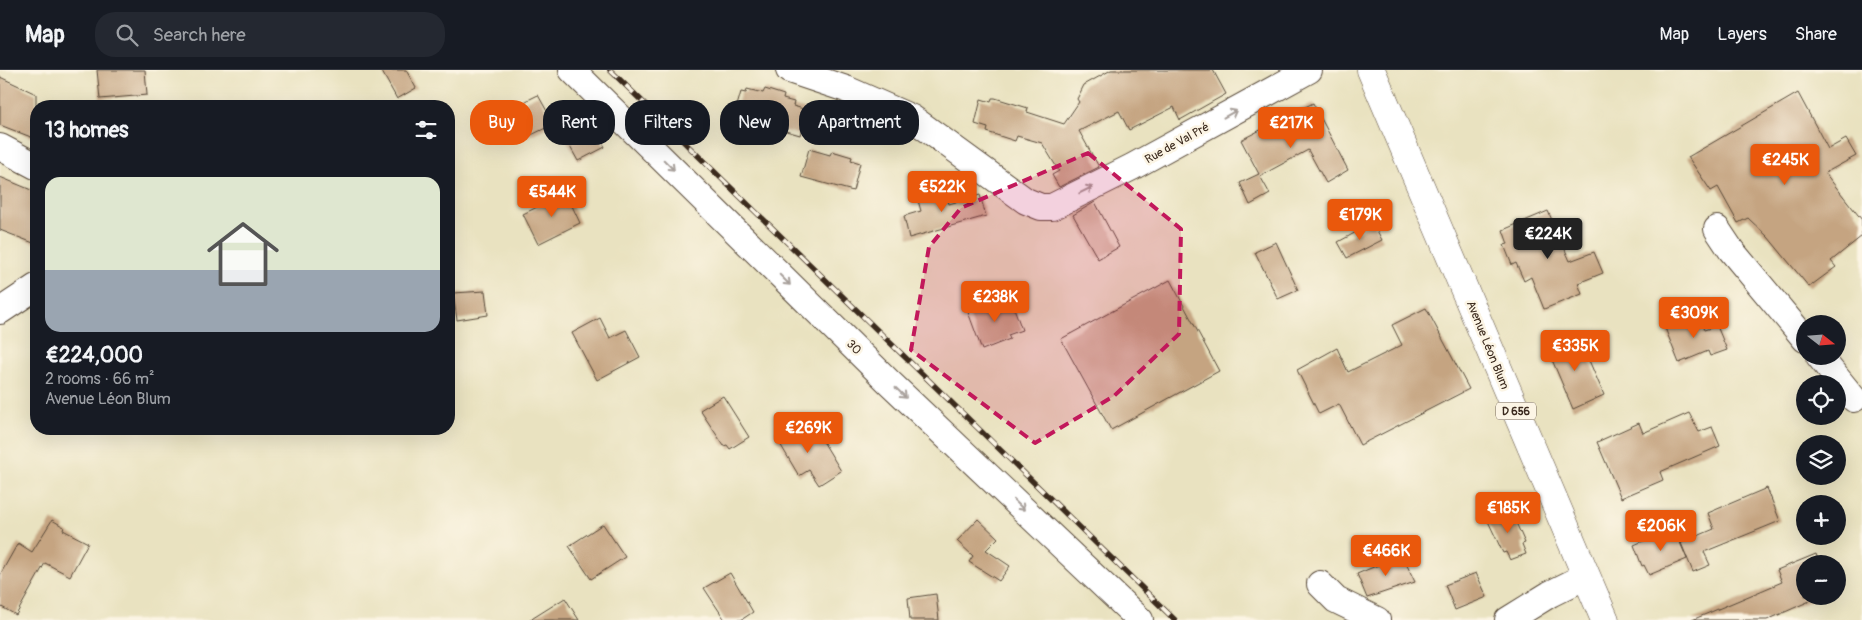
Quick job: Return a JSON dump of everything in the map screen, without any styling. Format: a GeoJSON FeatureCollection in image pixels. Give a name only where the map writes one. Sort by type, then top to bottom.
{"type":"FeatureCollection","features":[{"type":"Feature","properties":{"kind":"main road","name":"Avenue Léon Blum"},"geometry":{"type":"LineString","coordinates":[[1371,70],[1605,620]]}},
{"type":"Feature","properties":{"kind":"street","name":"30"},"geometry":{"type":"LineString","coordinates":[[572,70],[889,382],[1140,620]]}},
{"type":"Feature","properties":{"kind":"street"},"geometry":{"type":"LineString","coordinates":[[789,70],[846,79]]}},
{"type":"Feature","properties":{"kind":"street","name":"Rue de Val Pré"},"geometry":{"type":"LineString","coordinates":[[846,79],[912,118],[1026,201],[1041,207],[1052,207],[1132,167],[1309,70]]}},
{"type":"Feature","properties":{"kind":"street"},"geometry":{"type":"LineString","coordinates":[[0,147],[30,163]]}},
{"type":"Feature","properties":{"kind":"street"},"geometry":{"type":"LineString","coordinates":[[1717,229],[1731,250],[1796,328]]}},
{"type":"Feature","properties":{"kind":"street"},"geometry":{"type":"LineString","coordinates":[[0,311],[30,291]]}},
{"type":"Feature","properties":{"kind":"street"},"geometry":{"type":"LineString","coordinates":[[1827,365],[1859,400]]}},
{"type":"Feature","properties":{"kind":"street"},"geometry":{"type":"LineString","coordinates":[[1508,620],[1550,594],[1586,576]]}},
{"type":"Feature","properties":{"kind":"street"},"geometry":{"type":"LineString","coordinates":[[1320,584],[1336,600],[1377,620]]}},
{"type":"Feature","properties":{"kind":"highlighted area"},"geometry":{"type":"Polygon","coordinates":[[[1088,153],[1181,229],[1179,334],[1114,396],[1035,443],[911,350],[929,247],[961,208],[1088,153]]]}},
{"type":"Feature","properties":{"kind":"building"},"geometry":{"type":"Polygon","coordinates":[[[97,70],[145,70],[147,95],[100,99],[97,70]]]}},
{"type":"Feature","properties":{"kind":"building"},"geometry":{"type":"Polygon","coordinates":[[[381,70],[406,70],[416,88],[397,99],[381,70]]]}},
{"type":"Feature","properties":{"kind":"building"},"geometry":{"type":"Polygon","coordinates":[[[1111,70],[1213,70],[1226,94],[1180,120],[1174,107],[1129,130],[1119,111],[1079,131],[1099,167],[1059,187],[1052,175],[1059,171],[1042,143],[1017,136],[1015,141],[987,132],[988,128],[975,124],[981,99],[991,102],[992,98],[995,98],[1028,108],[1027,112],[1064,124],[1079,102],[1077,99],[1084,85],[1111,70]]]}},
{"type":"Feature","properties":{"kind":"building"},"geometry":{"type":"Polygon","coordinates":[[[0,77],[36,94],[36,100],[30,100],[30,137],[0,125],[0,77]]]}},
{"type":"Feature","properties":{"kind":"building"},"geometry":{"type":"Polygon","coordinates":[[[747,89],[763,93],[765,89],[784,95],[783,99],[787,100],[739,100],[741,92],[746,93],[747,89]]]}},
{"type":"Feature","properties":{"kind":"building"},"geometry":{"type":"Polygon","coordinates":[[[1798,93],[1828,149],[1846,139],[1856,156],[1825,173],[1862,220],[1862,236],[1831,261],[1836,267],[1809,287],[1768,237],[1748,218],[1738,223],[1718,187],[1711,191],[1688,157],[1798,93]]]}},
{"type":"Feature","properties":{"kind":"building"},"geometry":{"type":"Polygon","coordinates":[[[538,95],[543,104],[543,129],[533,134],[533,100],[528,100],[538,95]]]}},
{"type":"Feature","properties":{"kind":"building"},"geometry":{"type":"Polygon","coordinates":[[[789,101],[794,102],[793,106],[799,108],[799,135],[789,132],[789,101]]]}},
{"type":"Feature","properties":{"kind":"building"},"geometry":{"type":"Polygon","coordinates":[[[1313,103],[1348,170],[1326,183],[1308,150],[1260,176],[1270,194],[1250,205],[1240,183],[1259,174],[1241,140],[1313,103]]]}},
{"type":"Feature","properties":{"kind":"building"},"geometry":{"type":"Polygon","coordinates":[[[569,145],[604,145],[605,147],[578,161],[569,145]]]}},
{"type":"Feature","properties":{"kind":"building"},"geometry":{"type":"Polygon","coordinates":[[[809,149],[830,155],[832,151],[852,157],[851,160],[860,163],[853,191],[801,177],[809,149]]]}},
{"type":"Feature","properties":{"kind":"building"},"geometry":{"type":"Polygon","coordinates":[[[0,177],[30,190],[30,242],[0,230],[0,177]]]}},
{"type":"Feature","properties":{"kind":"building"},"geometry":{"type":"Polygon","coordinates":[[[945,189],[949,204],[980,195],[986,216],[909,238],[904,216],[921,211],[917,197],[945,189]]]}},
{"type":"Feature","properties":{"kind":"building"},"geometry":{"type":"Polygon","coordinates":[[[566,193],[580,223],[538,244],[523,214],[566,193]]]}},
{"type":"Feature","properties":{"kind":"building"},"geometry":{"type":"Polygon","coordinates":[[[1095,202],[1119,247],[1098,259],[1073,215],[1095,202]]]}},
{"type":"Feature","properties":{"kind":"building"},"geometry":{"type":"Polygon","coordinates":[[[1548,211],[1570,261],[1594,252],[1603,273],[1578,283],[1582,294],[1544,309],[1531,277],[1524,281],[1516,263],[1512,265],[1504,245],[1508,244],[1503,230],[1548,211]]]}},
{"type":"Feature","properties":{"kind":"building"},"geometry":{"type":"Polygon","coordinates":[[[1373,223],[1382,240],[1347,258],[1338,242],[1373,223]]]}},
{"type":"Feature","properties":{"kind":"building"},"geometry":{"type":"Polygon","coordinates":[[[1276,242],[1298,290],[1278,299],[1255,252],[1276,242]]]}},
{"type":"Feature","properties":{"kind":"building"},"geometry":{"type":"Polygon","coordinates":[[[1170,280],[1219,371],[1111,430],[1061,339],[1170,280]]]}},
{"type":"Feature","properties":{"kind":"building"},"geometry":{"type":"Polygon","coordinates":[[[485,291],[488,315],[457,320],[455,293],[485,291]]]}},
{"type":"Feature","properties":{"kind":"building"},"geometry":{"type":"Polygon","coordinates":[[[1010,297],[1022,330],[1008,335],[1010,339],[982,350],[968,312],[1010,297]]]}},
{"type":"Feature","properties":{"kind":"building"},"geometry":{"type":"Polygon","coordinates":[[[1426,308],[1469,389],[1360,445],[1339,404],[1319,414],[1297,370],[1337,348],[1348,372],[1402,345],[1392,325],[1426,308]]]}},
{"type":"Feature","properties":{"kind":"building"},"geometry":{"type":"Polygon","coordinates":[[[1697,314],[1704,330],[1717,326],[1727,350],[1710,356],[1708,351],[1679,363],[1665,328],[1697,314]]]}},
{"type":"Feature","properties":{"kind":"building"},"geometry":{"type":"Polygon","coordinates":[[[600,318],[610,338],[626,330],[640,357],[597,380],[572,333],[600,318]]]}},
{"type":"Feature","properties":{"kind":"building"},"geometry":{"type":"Polygon","coordinates":[[[1578,335],[1604,395],[1573,409],[1547,348],[1578,335]]]}},
{"type":"Feature","properties":{"kind":"building"},"geometry":{"type":"Polygon","coordinates":[[[723,396],[749,437],[730,449],[727,445],[724,446],[700,410],[723,396]]]}},
{"type":"Feature","properties":{"kind":"building"},"geometry":{"type":"Polygon","coordinates":[[[1689,413],[1699,432],[1712,427],[1720,446],[1660,472],[1663,480],[1621,498],[1597,442],[1639,423],[1643,433],[1689,413]]]}},
{"type":"Feature","properties":{"kind":"building"},"geometry":{"type":"Polygon","coordinates":[[[797,424],[824,443],[841,471],[819,485],[809,470],[799,476],[776,437],[797,424]]]}},
{"type":"Feature","properties":{"kind":"building"},"geometry":{"type":"Polygon","coordinates":[[[1767,488],[1780,521],[1704,552],[1710,565],[1693,572],[1681,543],[1714,529],[1708,513],[1767,488]]]}},
{"type":"Feature","properties":{"kind":"building"},"geometry":{"type":"Polygon","coordinates":[[[1510,509],[1525,543],[1522,544],[1526,554],[1510,560],[1506,552],[1503,553],[1487,519],[1510,509]]]}},
{"type":"Feature","properties":{"kind":"building"},"geometry":{"type":"Polygon","coordinates":[[[978,519],[998,538],[986,550],[1010,566],[999,581],[969,562],[973,556],[957,541],[978,519]]]}},
{"type":"Feature","properties":{"kind":"building"},"geometry":{"type":"Polygon","coordinates":[[[52,520],[64,527],[63,530],[88,543],[70,576],[45,563],[16,615],[0,606],[0,575],[18,543],[32,552],[52,520]]]}},
{"type":"Feature","properties":{"kind":"building"},"geometry":{"type":"Polygon","coordinates":[[[603,524],[625,557],[591,579],[569,546],[603,524]]]}},
{"type":"Feature","properties":{"kind":"building"},"geometry":{"type":"Polygon","coordinates":[[[1674,528],[1687,559],[1649,575],[1644,565],[1642,566],[1634,545],[1674,528]]]}},
{"type":"Feature","properties":{"kind":"building"},"geometry":{"type":"Polygon","coordinates":[[[1402,555],[1415,582],[1367,598],[1357,574],[1402,555]]]}},
{"type":"Feature","properties":{"kind":"building"},"geometry":{"type":"Polygon","coordinates":[[[1796,562],[1796,605],[1801,605],[1767,620],[1692,620],[1782,582],[1777,570],[1796,562]]]}},
{"type":"Feature","properties":{"kind":"building"},"geometry":{"type":"Polygon","coordinates":[[[730,573],[753,612],[741,620],[725,620],[704,588],[730,573]]]}},
{"type":"Feature","properties":{"kind":"building"},"geometry":{"type":"Polygon","coordinates":[[[1476,573],[1487,597],[1455,610],[1445,585],[1476,573]]]}},
{"type":"Feature","properties":{"kind":"building"},"geometry":{"type":"Polygon","coordinates":[[[936,594],[939,620],[910,620],[908,598],[936,594]]]}},
{"type":"Feature","properties":{"kind":"building"},"geometry":{"type":"Polygon","coordinates":[[[565,598],[579,620],[530,620],[565,598]]]}},
{"type":"Feature","properties":{"kind":"railway"},"geometry":{"type":"LineString","coordinates":[[610,70],[1175,620]]}}]}
